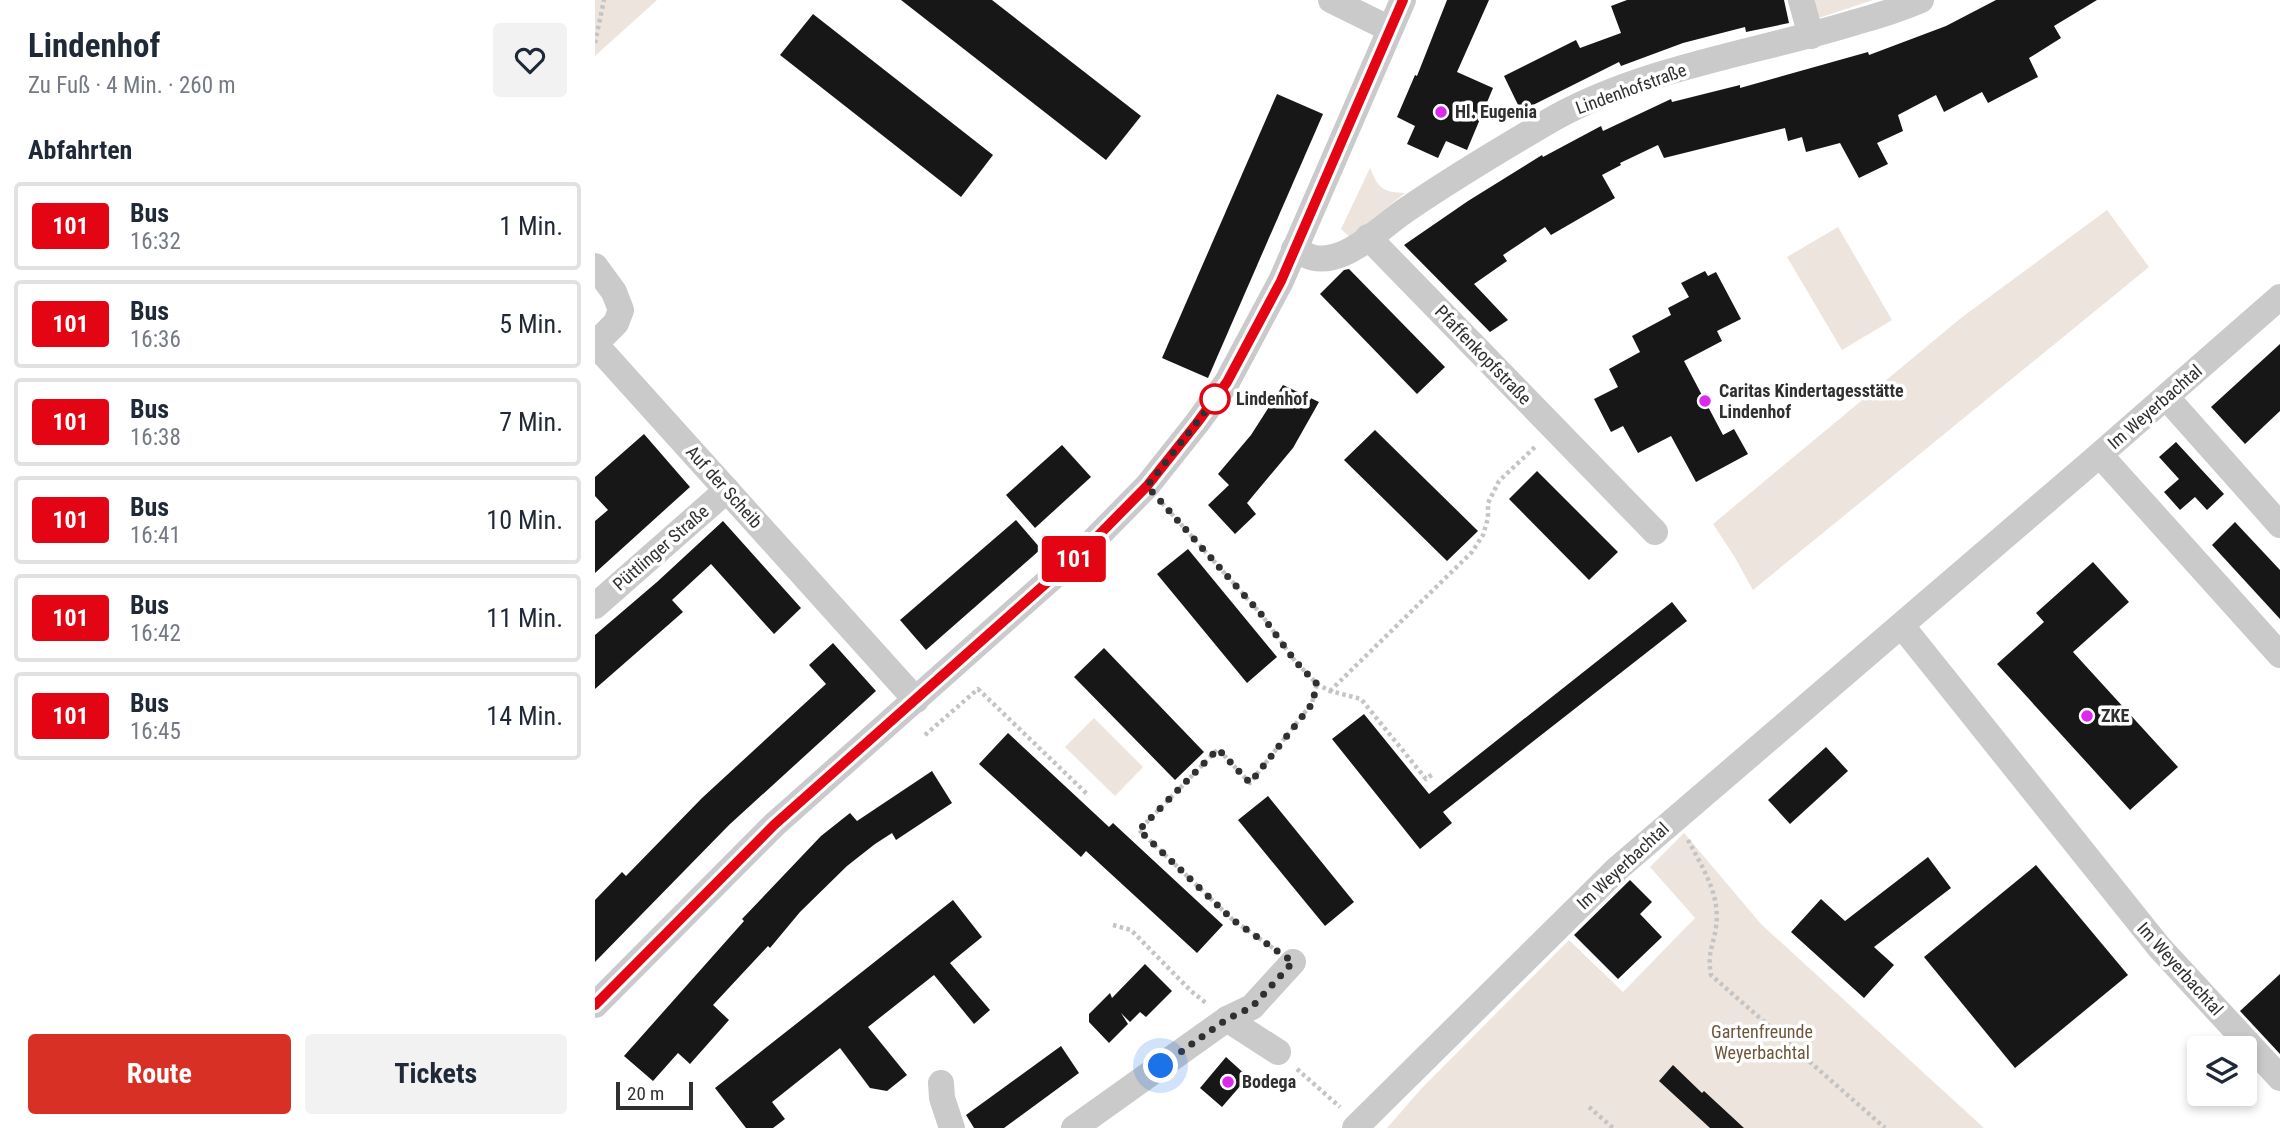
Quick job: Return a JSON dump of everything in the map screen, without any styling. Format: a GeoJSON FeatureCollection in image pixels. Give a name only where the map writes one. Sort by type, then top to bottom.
{"type":"FeatureCollection","features":[{"type":"Feature","properties":{"kind":"street"},"geometry":{"type":"LineString","coordinates":[[1331,0],[1390,29]]}},
{"type":"Feature","properties":{"kind":"street"},"geometry":{"type":"LineString","coordinates":[[595,1005],[774,825],[1088,546],[1147,486],[1227,382],[1281,281],[1403,0]]}},
{"type":"Feature","properties":{"kind":"street"},"geometry":{"type":"LineString","coordinates":[[1801,0],[1811,36]]}},
{"type":"Feature","properties":{"kind":"street","name":"Lindenhofstraße"},"geometry":{"type":"LineString","coordinates":[[1368,237],[1408,208],[1523,136],[1599,98],[1677,70],[1811,36],[1921,0]]}},
{"type":"Feature","properties":{"kind":"street"},"geometry":{"type":"LineString","coordinates":[[1294,249],[1313,259],[1335,257],[1368,237]]}},
{"type":"Feature","properties":{"kind":"street","name":"Pfaffenkopfstraße"},"geometry":{"type":"LineString","coordinates":[[1368,237],[1655,532]]}},
{"type":"Feature","properties":{"kind":"street","name":"Auf der Scheib"},"geometry":{"type":"LineString","coordinates":[[595,266],[614,292],[621,310],[616,323],[595,344],[916,700]]}},
{"type":"Feature","properties":{"kind":"street","name":"Im Weyerbachtal"},"geometry":{"type":"LineString","coordinates":[[1356,1123],[1617,869],[2167,398],[2280,297]]}},
{"type":"Feature","properties":{"kind":"street"},"geometry":{"type":"LineString","coordinates":[[2167,398],[2280,524]]}},
{"type":"Feature","properties":{"kind":"street"},"geometry":{"type":"LineString","coordinates":[[2100,455],[2280,654]]}},
{"type":"Feature","properties":{"kind":"street","name":"Püttlinger Straße"},"geometry":{"type":"LineString","coordinates":[[595,606],[727,491]]}},
{"type":"Feature","properties":{"kind":"street","name":"Im Weyerbachtal"},"geometry":{"type":"LineString","coordinates":[[1902,626],[2159,947],[2280,1077]]}},
{"type":"Feature","properties":{"kind":"street"},"geometry":{"type":"LineString","coordinates":[[1074,1128],[1227,1019],[1252,1007],[1293,962]]}},
{"type":"Feature","properties":{"kind":"street"},"geometry":{"type":"LineString","coordinates":[[1227,1019],[1278,1052]]}},
{"type":"Feature","properties":{"kind":"street"},"geometry":{"type":"LineString","coordinates":[[940,1083],[952,1128]]}},
{"type":"Feature","properties":{"kind":"path"},"geometry":{"type":"LineString","coordinates":[[595,43],[604,0]]}},
{"type":"Feature","properties":{"kind":"path"},"geometry":{"type":"LineString","coordinates":[[1330,691],[1472,552],[1483,535],[1488,518],[1488,503],[1499,481],[1554,428]]}},
{"type":"Feature","properties":{"kind":"path"},"geometry":{"type":"LineString","coordinates":[[1147,486],[1261,614],[1295,661],[1317,684],[1330,691],[1361,699],[1426,779],[1434,773]]}},
{"type":"Feature","properties":{"kind":"path"},"geometry":{"type":"LineString","coordinates":[[1293,962],[1233,920],[1139,830],[1218,749],[1250,783],[1312,704],[1317,684]]}},
{"type":"Feature","properties":{"kind":"path"},"geometry":{"type":"LineString","coordinates":[[925,735],[978,689],[1087,794]]}},
{"type":"Feature","properties":{"kind":"path"},"geometry":{"type":"LineString","coordinates":[[1672,820],[1688,839],[1716,898],[1716,926],[1708,959],[1711,975],[1877,1126],[1885,1128]]}},
{"type":"Feature","properties":{"kind":"path"},"geometry":{"type":"LineString","coordinates":[[1113,925],[1131,930],[1191,991],[1227,1019]]}},
{"type":"Feature","properties":{"kind":"path"},"geometry":{"type":"LineString","coordinates":[[1278,1052],[1356,1123]]}},
{"type":"Feature","properties":{"kind":"path"},"geometry":{"type":"LineString","coordinates":[[1589,1107],[1613,1128]]}},
{"type":"Feature","properties":{"kind":"green space"},"geometry":{"type":"Polygon","coordinates":[[[595,0],[657,0],[595,56],[595,0]]]}},
{"type":"Feature","properties":{"kind":"green space"},"geometry":{"type":"Polygon","coordinates":[[[1812,0],[1873,0],[1819,18],[1812,0]]]}},
{"type":"Feature","properties":{"kind":"green space"},"geometry":{"type":"Polygon","coordinates":[[[1370,168],[1382,188],[1405,193],[1350,237],[1341,229],[1370,168]]]}},
{"type":"Feature","properties":{"kind":"green space"},"geometry":{"type":"Polygon","coordinates":[[[2107,210],[2149,267],[1753,590],[1713,524],[1961,318],[2107,210]]]}},
{"type":"Feature","properties":{"kind":"green space"},"geometry":{"type":"Polygon","coordinates":[[[1838,227],[1892,320],[1842,350],[1787,257],[1838,227]]]}},
{"type":"Feature","properties":{"kind":"green space"},"geometry":{"type":"Polygon","coordinates":[[[1094,718],[1143,767],[1115,796],[1065,747],[1094,718]]]}},
{"type":"Feature","properties":{"kind":"green space","name":"Gartenfreunde Weyerbachtal"},"geometry":{"type":"Polygon","coordinates":[[[1684,833],[1761,924],[1984,1128],[1387,1128],[1421,1089],[1569,940],[1623,992],[1695,918],[1650,867],[1684,833]]]}},
{"type":"Feature","properties":{"kind":"building"},"geometry":{"type":"Polygon","coordinates":[[[901,0],[992,0],[1141,116],[1106,160],[901,0]]]}},
{"type":"Feature","properties":{"kind":"building"},"geometry":{"type":"Polygon","coordinates":[[[1447,0],[1489,0],[1457,72],[1493,88],[1467,150],[1446,141],[1438,158],[1407,144],[1415,126],[1397,117],[1415,75],[1417,76],[1447,0]]]}},
{"type":"Feature","properties":{"kind":"building"},"geometry":{"type":"Polygon","coordinates":[[[1627,0],[1784,0],[1789,23],[1746,32],[1745,27],[1683,43],[1621,66],[1619,62],[1521,111],[1504,76],[1576,40],[1580,48],[1621,33],[1611,6],[1627,0]]]}},
{"type":"Feature","properties":{"kind":"building"},"geometry":{"type":"Polygon","coordinates":[[[1996,0],[2097,0],[2054,26],[2061,38],[2029,58],[2038,77],[1988,103],[1982,92],[1944,112],[1936,95],[1898,115],[1903,131],[1877,143],[1888,164],[1859,178],[1840,143],[1806,152],[1802,137],[1788,141],[1785,128],[1664,158],[1658,145],[1620,163],[1621,165],[1602,175],[1615,198],[1551,235],[1545,227],[1503,255],[1507,261],[1474,284],[1508,320],[1490,332],[1404,245],[1542,155],[1543,157],[1601,126],[1603,131],[1671,99],[1672,102],[1740,85],[1740,88],[1868,52],[1869,55],[1946,26],[1996,0]]]}},
{"type":"Feature","properties":{"kind":"building"},"geometry":{"type":"Polygon","coordinates":[[[813,14],[993,155],[961,197],[780,55],[813,14]]]}},
{"type":"Feature","properties":{"kind":"building"},"geometry":{"type":"Polygon","coordinates":[[[1277,94],[1323,114],[1208,378],[1162,358],[1277,94]]]}},
{"type":"Feature","properties":{"kind":"building"},"geometry":{"type":"Polygon","coordinates":[[[1349,269],[1445,367],[1417,394],[1320,294],[1344,270],[1349,269]]]}},
{"type":"Feature","properties":{"kind":"building"},"geometry":{"type":"Polygon","coordinates":[[[1705,271],[1708,276],[1716,272],[1741,319],[1717,331],[1722,341],[1684,361],[1723,435],[1734,429],[1748,454],[1696,482],[1671,436],[1638,453],[1623,426],[1611,432],[1594,399],[1618,387],[1609,369],[1640,352],[1632,336],[1671,315],[1668,308],[1689,297],[1681,283],[1705,271]]]}},
{"type":"Feature","properties":{"kind":"building"},"geometry":{"type":"Polygon","coordinates":[[[2280,344],[2280,411],[2245,444],[2211,407],[2280,344]]]}},
{"type":"Feature","properties":{"kind":"building"},"geometry":{"type":"Polygon","coordinates":[[[1283,385],[1319,402],[1293,448],[1247,503],[1256,514],[1235,534],[1208,505],[1229,485],[1218,474],[1251,435],[1283,385]]]}},
{"type":"Feature","properties":{"kind":"building"},"geometry":{"type":"Polygon","coordinates":[[[1375,430],[1478,531],[1447,561],[1344,460],[1375,430]]]}},
{"type":"Feature","properties":{"kind":"building"},"geometry":{"type":"Polygon","coordinates":[[[644,434],[690,487],[595,573],[595,521],[608,510],[595,496],[595,477],[644,434]]]}},
{"type":"Feature","properties":{"kind":"building"},"geometry":{"type":"Polygon","coordinates":[[[2176,442],[2224,494],[2207,510],[2195,497],[2180,510],[2164,492],[2179,479],[2159,457],[2176,442]]]}},
{"type":"Feature","properties":{"kind":"building"},"geometry":{"type":"Polygon","coordinates":[[[1062,445],[1091,477],[1035,528],[1006,495],[1062,445]]]}},
{"type":"Feature","properties":{"kind":"building"},"geometry":{"type":"Polygon","coordinates":[[[1537,471],[1618,552],[1589,580],[1509,499],[1537,471]]]}},
{"type":"Feature","properties":{"kind":"building"},"geometry":{"type":"Polygon","coordinates":[[[1016,520],[1041,549],[926,650],[900,620],[1016,520]]]}},
{"type":"Feature","properties":{"kind":"building"},"geometry":{"type":"Polygon","coordinates":[[[723,521],[801,608],[774,634],[711,564],[672,600],[683,612],[595,689],[595,635],[723,521]]]}},
{"type":"Feature","properties":{"kind":"building"},"geometry":{"type":"Polygon","coordinates":[[[2235,522],[2280,570],[2280,619],[2212,545],[2235,522]]]}},
{"type":"Feature","properties":{"kind":"building"},"geometry":{"type":"Polygon","coordinates":[[[1188,549],[1277,657],[1247,683],[1157,574],[1188,549]]]}},
{"type":"Feature","properties":{"kind":"building","name":"ZKE"},"geometry":{"type":"Polygon","coordinates":[[[2093,562],[2129,602],[2073,652],[2178,767],[2130,810],[1997,664],[2044,622],[2036,613],[2093,562]]]}},
{"type":"Feature","properties":{"kind":"building"},"geometry":{"type":"Polygon","coordinates":[[[1672,602],[1687,621],[1443,812],[1452,823],[1420,849],[1332,739],[1364,714],[1429,794],[1672,602]]]}},
{"type":"Feature","properties":{"kind":"building"},"geometry":{"type":"Polygon","coordinates":[[[833,643],[876,691],[729,825],[595,962],[595,900],[622,872],[626,876],[702,798],[826,684],[809,665],[833,643]]]}},
{"type":"Feature","properties":{"kind":"building"},"geometry":{"type":"Polygon","coordinates":[[[1104,648],[1204,752],[1175,780],[1074,677],[1104,648]]]}},
{"type":"Feature","properties":{"kind":"building"},"geometry":{"type":"Polygon","coordinates":[[[1008,733],[1109,827],[1113,823],[1223,925],[1197,953],[1086,851],[1081,857],[979,764],[1008,733]]]}},
{"type":"Feature","properties":{"kind":"building"},"geometry":{"type":"Polygon","coordinates":[[[1826,747],[1848,771],[1790,824],[1768,800],[1826,747]]]}},
{"type":"Feature","properties":{"kind":"building"},"geometry":{"type":"Polygon","coordinates":[[[932,771],[952,803],[896,840],[892,833],[875,844],[847,866],[800,912],[770,948],[768,946],[713,1005],[729,1020],[690,1064],[678,1053],[653,1081],[624,1056],[744,921],[742,919],[821,836],[850,813],[857,821],[932,771]]]}},
{"type":"Feature","properties":{"kind":"building"},"geometry":{"type":"Polygon","coordinates":[[[1268,796],[1354,902],[1325,926],[1238,820],[1268,796]]]}},
{"type":"Feature","properties":{"kind":"building"},"geometry":{"type":"Polygon","coordinates":[[[1928,857],[1951,888],[1874,947],[1894,965],[1864,998],[1791,932],[1821,899],[1845,921],[1928,857]]]}},
{"type":"Feature","properties":{"kind":"building"},"geometry":{"type":"Polygon","coordinates":[[[2036,865],[2128,975],[2015,1068],[1924,957],[2036,865]]]}},
{"type":"Feature","properties":{"kind":"building"},"geometry":{"type":"Polygon","coordinates":[[[1630,880],[1652,902],[1640,914],[1662,937],[1618,979],[1574,935],[1630,880]]]}},
{"type":"Feature","properties":{"kind":"building"},"geometry":{"type":"Polygon","coordinates":[[[953,900],[982,937],[950,963],[990,1010],[974,1024],[934,975],[868,1027],[907,1075],[887,1091],[870,1088],[840,1048],[772,1102],[785,1119],[773,1128],[746,1128],[715,1088],[953,900]]]}},
{"type":"Feature","properties":{"kind":"building"},"geometry":{"type":"Polygon","coordinates":[[[1145,964],[1172,991],[1146,1017],[1140,1012],[1130,1022],[1121,1013],[1128,1024],[1109,1043],[1089,1022],[1089,1014],[1110,993],[1112,998],[1145,964]]]}},
{"type":"Feature","properties":{"kind":"building"},"geometry":{"type":"Polygon","coordinates":[[[2280,974],[2280,1054],[2240,1011],[2280,974]]]}},
{"type":"Feature","properties":{"kind":"building"},"geometry":{"type":"Polygon","coordinates":[[[1061,1046],[1079,1073],[1004,1128],[974,1128],[966,1115],[1061,1046]]]}},
{"type":"Feature","properties":{"kind":"building","name":"Bodega"},"geometry":{"type":"Polygon","coordinates":[[[1226,1057],[1248,1077],[1222,1107],[1200,1088],[1226,1057]]]}},
{"type":"Feature","properties":{"kind":"building"},"geometry":{"type":"Polygon","coordinates":[[[1673,1065],[1744,1128],[1710,1128],[1659,1081],[1673,1065]]]}},
{"type":"Feature","properties":{"kind":"bus line","name":"101"},"geometry":{"type":"LineString","coordinates":[[595,1005],[774,825],[891,724],[1088,546],[1147,486],[1227,382],[1258,328],[1403,0]]}},
{"type":"Feature","properties":{"kind":"place","name":"Hl. Eugenia"},"geometry":{"type":"Point","coordinates":[1441,112]}},
{"type":"Feature","properties":{"kind":"place","name":"Lindenhof"},"geometry":{"type":"Point","coordinates":[1215,399]}},
{"type":"Feature","properties":{"kind":"place","name":"Caritas Kindertagesstätte Lindenhof"},"geometry":{"type":"Point","coordinates":[1705,401]}},
{"type":"Feature","properties":{"kind":"place","name":"ZKE"},"geometry":{"type":"Point","coordinates":[2087,716]}},
{"type":"Feature","properties":{"kind":"place","name":"Bodega"},"geometry":{"type":"Point","coordinates":[1228,1082]}},
{"type":"Feature","properties":{"kind":"route"},"geometry":{"type":"LineString","coordinates":[[1161,1066],[1227,1019],[1252,1007],[1293,962],[1233,920],[1139,830],[1218,749],[1250,783],[1312,704],[1317,684],[1295,661],[1261,614],[1147,486],[1215,399]]}}]}
